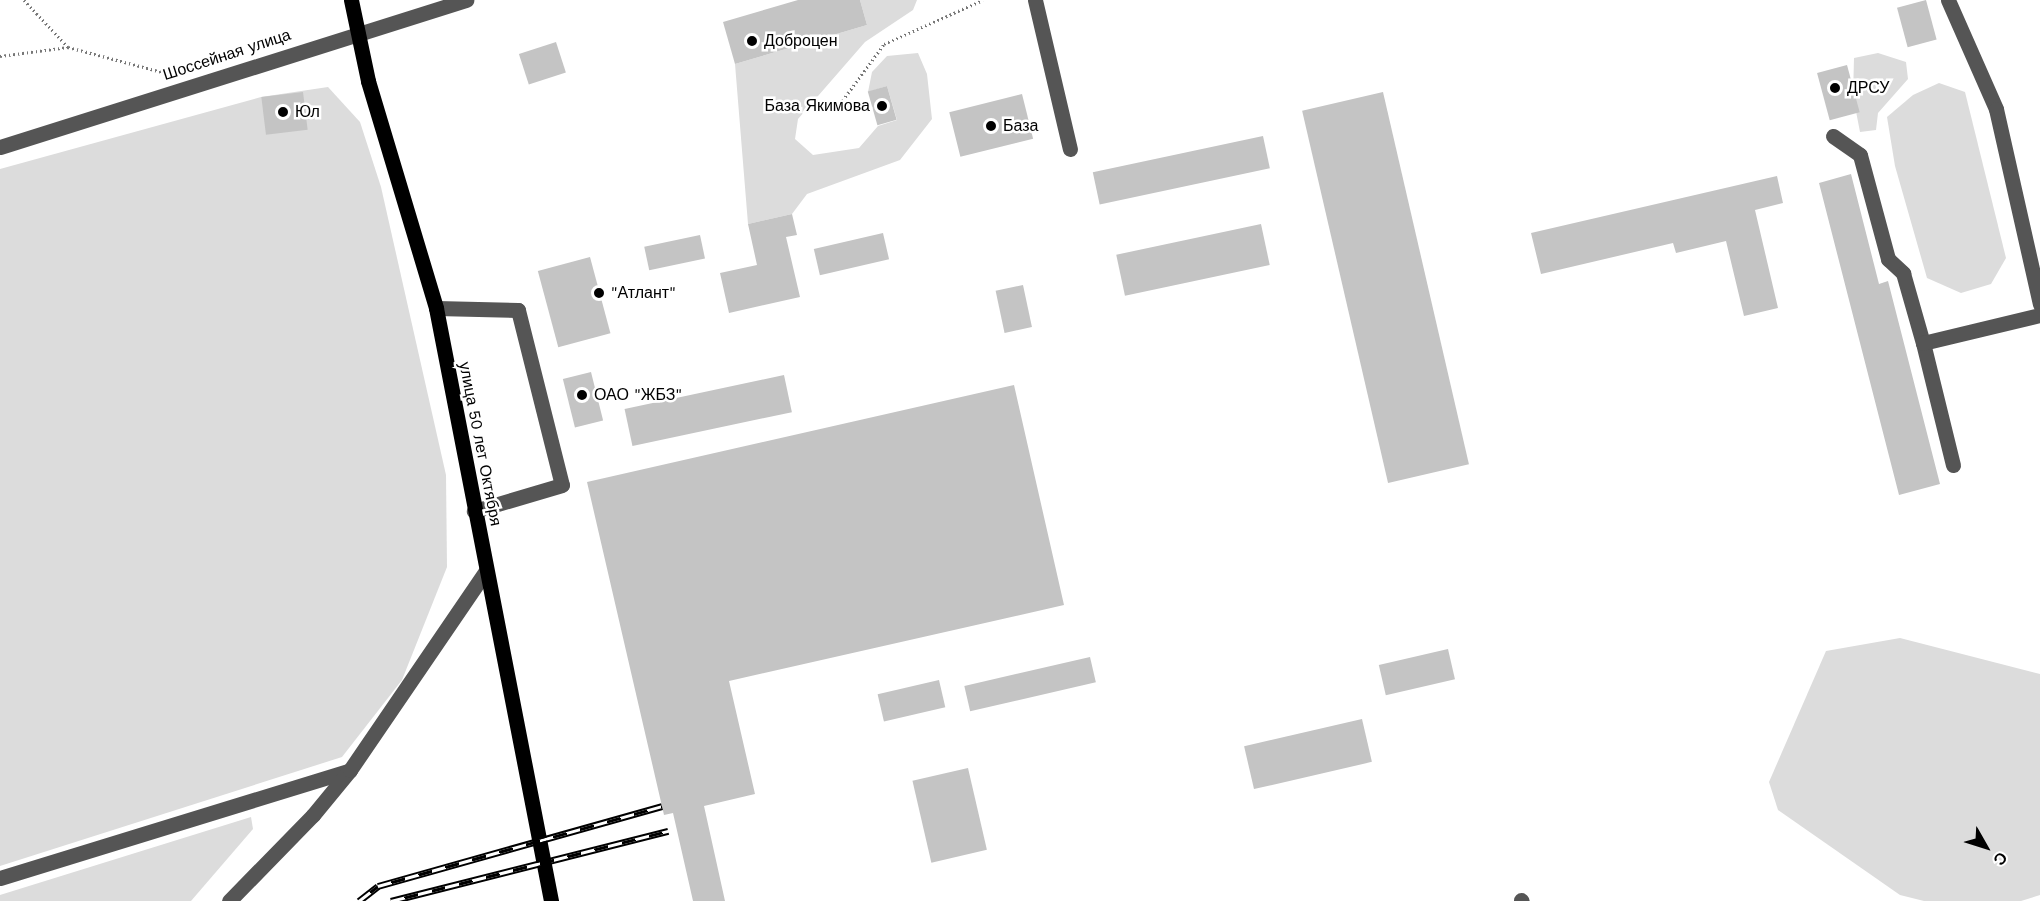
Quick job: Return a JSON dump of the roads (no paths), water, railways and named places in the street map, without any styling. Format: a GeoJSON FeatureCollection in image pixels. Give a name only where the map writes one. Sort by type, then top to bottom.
{"type":"FeatureCollection","features":[{"type":"Feature","properties":{"kind":"main road","name":"улица 50 лет Октября"},"geometry":{"type":"LineString","coordinates":[[351,0],[357,32],[436,308],[551,901]]}},
{"type":"Feature","properties":{"kind":"street","name":"Шоссейная улица"},"geometry":{"type":"LineString","coordinates":[[0,147],[357,32],[466,0]]}},
{"type":"Feature","properties":{"kind":"street"},"geometry":{"type":"LineString","coordinates":[[1035,0],[1070,149]]}},
{"type":"Feature","properties":{"kind":"street"},"geometry":{"type":"LineString","coordinates":[[1948,0],[1996,109],[2040,304]]}},
{"type":"Feature","properties":{"kind":"street"},"geometry":{"type":"LineString","coordinates":[[1833,136],[1860,155],[1888,259],[1903,273],[1953,465]]}},
{"type":"Feature","properties":{"kind":"street"},"geometry":{"type":"LineString","coordinates":[[436,308],[518,310],[562,485],[474,511]]}},
{"type":"Feature","properties":{"kind":"street"},"geometry":{"type":"LineString","coordinates":[[1923,343],[2040,315]]}},
{"type":"Feature","properties":{"kind":"street"},"geometry":{"type":"LineString","coordinates":[[229,901],[313,815],[350,770],[486,571]]}},
{"type":"Feature","properties":{"kind":"street"},"geometry":{"type":"LineString","coordinates":[[0,878],[350,770]]}},
{"type":"Feature","properties":{"kind":"railway"},"geometry":{"type":"LineString","coordinates":[[359,901],[378,886],[662,806]]}},
{"type":"Feature","properties":{"kind":"railway"},"geometry":{"type":"LineString","coordinates":[[391,901],[668,831]]}},
{"type":"Feature","properties":{"kind":"place","name":"Доброцен"},"geometry":{"type":"Point","coordinates":[752,41]}},
{"type":"Feature","properties":{"kind":"place","name":"ДРСУ"},"geometry":{"type":"Point","coordinates":[1835,88]}},
{"type":"Feature","properties":{"kind":"place","name":"База Якимова"},"geometry":{"type":"Point","coordinates":[882,106]}},
{"type":"Feature","properties":{"kind":"place","name":"Юл"},"geometry":{"type":"Point","coordinates":[283,112]}},
{"type":"Feature","properties":{"kind":"place","name":"База"},"geometry":{"type":"Point","coordinates":[991,126]}},
{"type":"Feature","properties":{"kind":"place","name":"\"Атлант\""},"geometry":{"type":"Point","coordinates":[599,293]}},
{"type":"Feature","properties":{"kind":"place","name":"ОАО \"ЖБЗ\""},"geometry":{"type":"Point","coordinates":[582,395]}}]}
